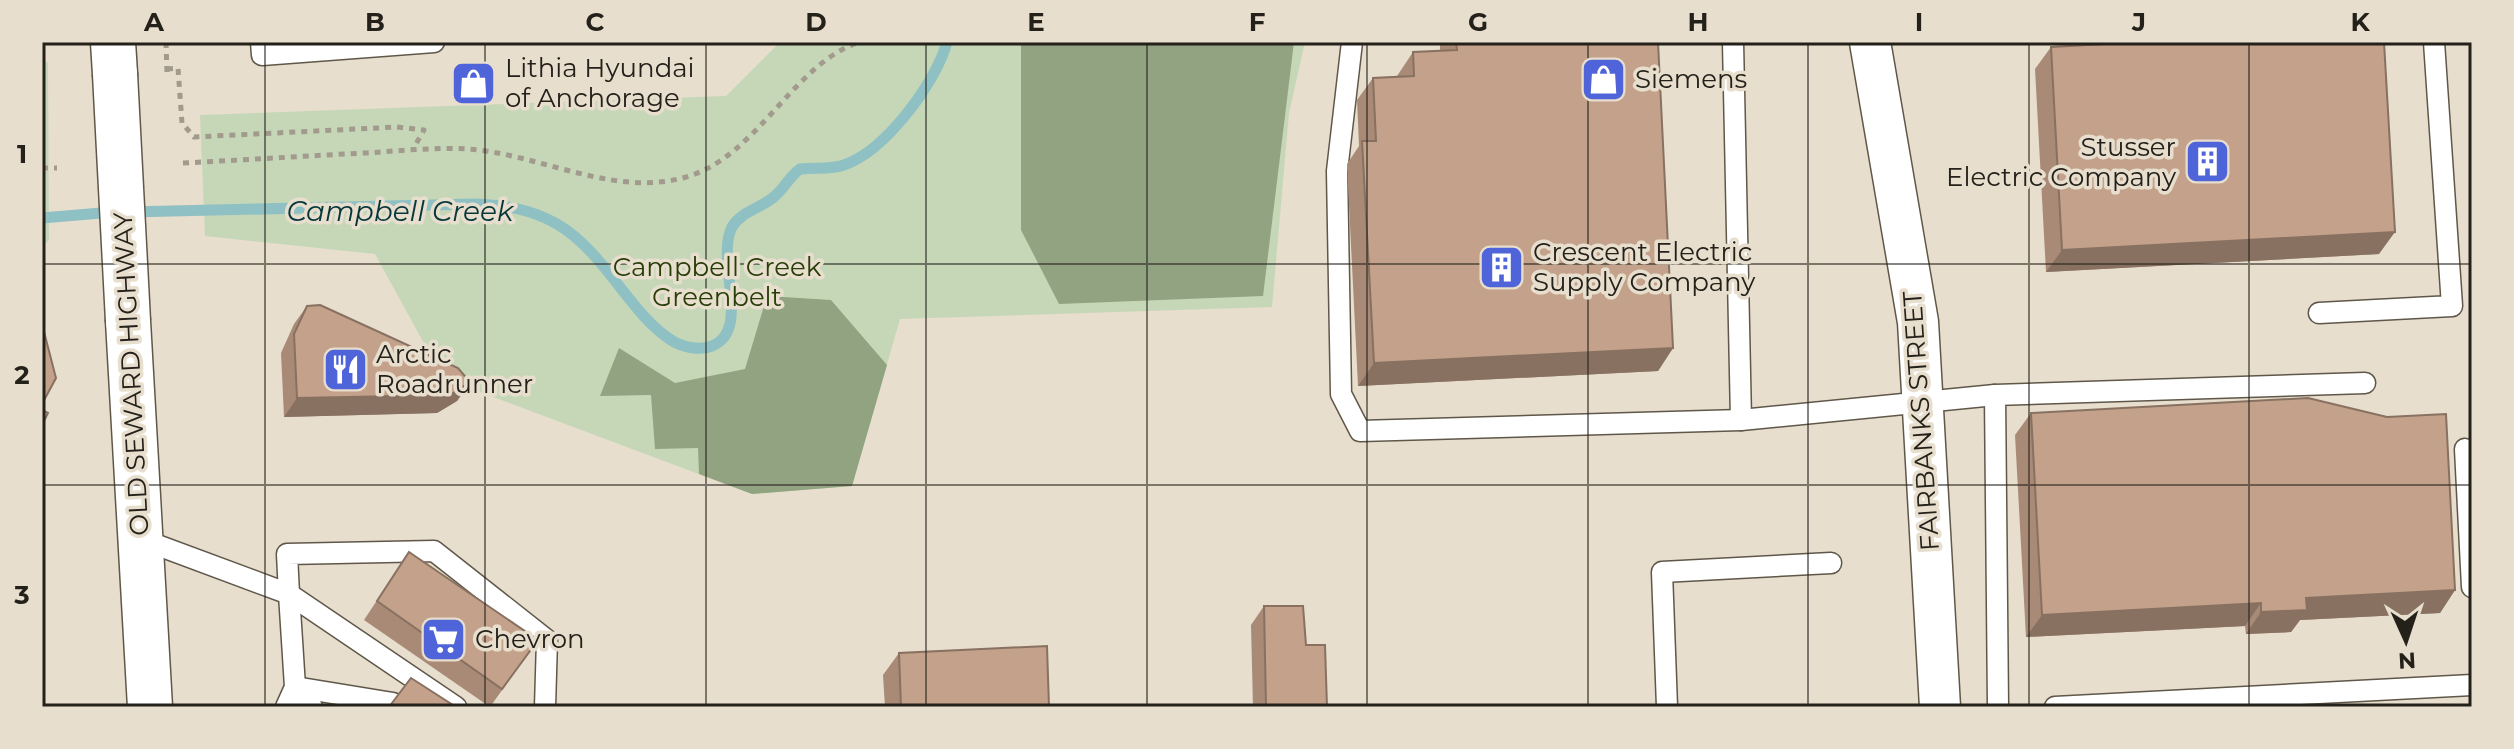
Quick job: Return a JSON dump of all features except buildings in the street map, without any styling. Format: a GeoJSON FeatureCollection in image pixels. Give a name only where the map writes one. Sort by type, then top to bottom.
{"type":"FeatureCollection","features":[{"type":"Feature","properties":{"kind":"main road","name":"OLD SEWARD HIGHWAY"},"geometry":{"type":"LineString","coordinates":[[114,58],[150,707]]}},
{"type":"Feature","properties":{"kind":"street","name":"FAIRBANKS STREET"},"geometry":{"type":"LineString","coordinates":[[1870,42],[1918,322],[1940,707]]}},
{"type":"Feature","properties":{"kind":"lane"},"geometry":{"type":"LineString","coordinates":[[261,42],[262,55],[348,45],[434,42]]}},
{"type":"Feature","properties":{"kind":"lane"},"geometry":{"type":"LineString","coordinates":[[1352,42],[1337,171],[1341,394],[1360,431],[1741,420],[1923,405],[1995,395],[2365,383]]}},
{"type":"Feature","properties":{"kind":"lane"},"geometry":{"type":"LineString","coordinates":[[1733,42],[1741,420]]}},
{"type":"Feature","properties":{"kind":"lane"},"geometry":{"type":"LineString","coordinates":[[2319,313],[2452,306],[2434,42]]}},
{"type":"Feature","properties":{"kind":"lane"},"geometry":{"type":"LineString","coordinates":[[1995,395],[1998,707]]}},
{"type":"Feature","properties":{"kind":"lane"},"geometry":{"type":"LineString","coordinates":[[2465,449],[2472,587]]}},
{"type":"Feature","properties":{"kind":"lane"},"geometry":{"type":"LineString","coordinates":[[141,539],[289,594],[456,707]]}},
{"type":"Feature","properties":{"kind":"lane"},"geometry":{"type":"LineString","coordinates":[[286,707],[295,687],[287,554],[434,551],[547,640],[545,707]]}},
{"type":"Feature","properties":{"kind":"lane"},"geometry":{"type":"LineString","coordinates":[[1667,707],[1662,572],[1831,563]]}},
{"type":"Feature","properties":{"kind":"lane"},"geometry":{"type":"LineString","coordinates":[[2055,707],[2472,685]]}},
{"type":"Feature","properties":{"kind":"lane"},"geometry":{"type":"LineString","coordinates":[[295,687],[393,703]]}},
{"type":"Feature","properties":{"kind":"lane"},"geometry":{"type":"LineString","coordinates":[[295,687],[312,707]]}},
{"type":"Feature","properties":{"kind":"lane"},"geometry":{"type":"LineString","coordinates":[[295,687],[332,707]]}},
{"type":"Feature","properties":{"kind":"path"},"geometry":{"type":"LineString","coordinates":[[166,42],[167,72],[178,68],[182,123],[194,137],[397,127],[424,130],[413,150]]}},
{"type":"Feature","properties":{"kind":"path"},"geometry":{"type":"LineString","coordinates":[[183,163],[470,149],[638,182],[683,177],[718,162],[771,116],[826,59],[860,42]]}},
{"type":"Feature","properties":{"kind":"path"},"geometry":{"type":"LineString","coordinates":[[42,168],[57,168]]}},
{"type":"Feature","properties":{"kind":"green space","name":"Campbell Creek Greenbelt"},"geometry":{"type":"Polygon","coordinates":[[[780,42],[1305,42],[1289,113],[1272,307],[900,319],[852,486],[752,494],[443,378],[375,254],[205,236],[200,115],[726,96],[780,42]]]}},
{"type":"Feature","properties":{"kind":"green space"},"geometry":{"type":"Polygon","coordinates":[[[1021,42],[1294,42],[1263,296],[1059,304],[1021,230],[1021,42]]]}},
{"type":"Feature","properties":{"kind":"green space"},"geometry":{"type":"Polygon","coordinates":[[[42,58],[48,63],[49,240],[42,247],[42,58]]]}},
{"type":"Feature","properties":{"kind":"green space"},"geometry":{"type":"Polygon","coordinates":[[[767,296],[831,300],[887,365],[852,486],[752,494],[699,474],[698,448],[655,449],[651,395],[600,396],[619,348],[675,383],[745,369],[767,296]]]}},
{"type":"Feature","properties":{"kind":"waterway","name":"Campbell Creek"},"geometry":{"type":"LineString","coordinates":[[130,212],[475,204],[517,209],[547,219],[574,236],[656,329],[671,340],[691,348],[712,346],[724,338],[730,325],[727,257],[732,227],[746,213],[771,199],[800,169],[844,165],[876,146],[907,114],[920,95],[932,77],[947,42]]}},
{"type":"Feature","properties":{"kind":"waterway","name":"Campbell Creek"},"geometry":{"type":"LineString","coordinates":[[42,218],[113,212]]}},
{"type":"Feature","properties":{"kind":"place","name":"Siemens"},"geometry":{"type":"Point","coordinates":[1604,79]}},
{"type":"Feature","properties":{"kind":"place","name":"Lithia Hyundai of Anchorage"},"geometry":{"type":"Point","coordinates":[474,83]}},
{"type":"Feature","properties":{"kind":"place","name":"Stusser Electric Company"},"geometry":{"type":"Point","coordinates":[2207,162]}},
{"type":"Feature","properties":{"kind":"place","name":"Crescent Electric Supply Company"},"geometry":{"type":"Point","coordinates":[1502,267]}},
{"type":"Feature","properties":{"kind":"place","name":"Arctic Roadrunner"},"geometry":{"type":"Point","coordinates":[345,369]}},
{"type":"Feature","properties":{"kind":"place","name":"Chevron"},"geometry":{"type":"Point","coordinates":[444,639]}}]}
